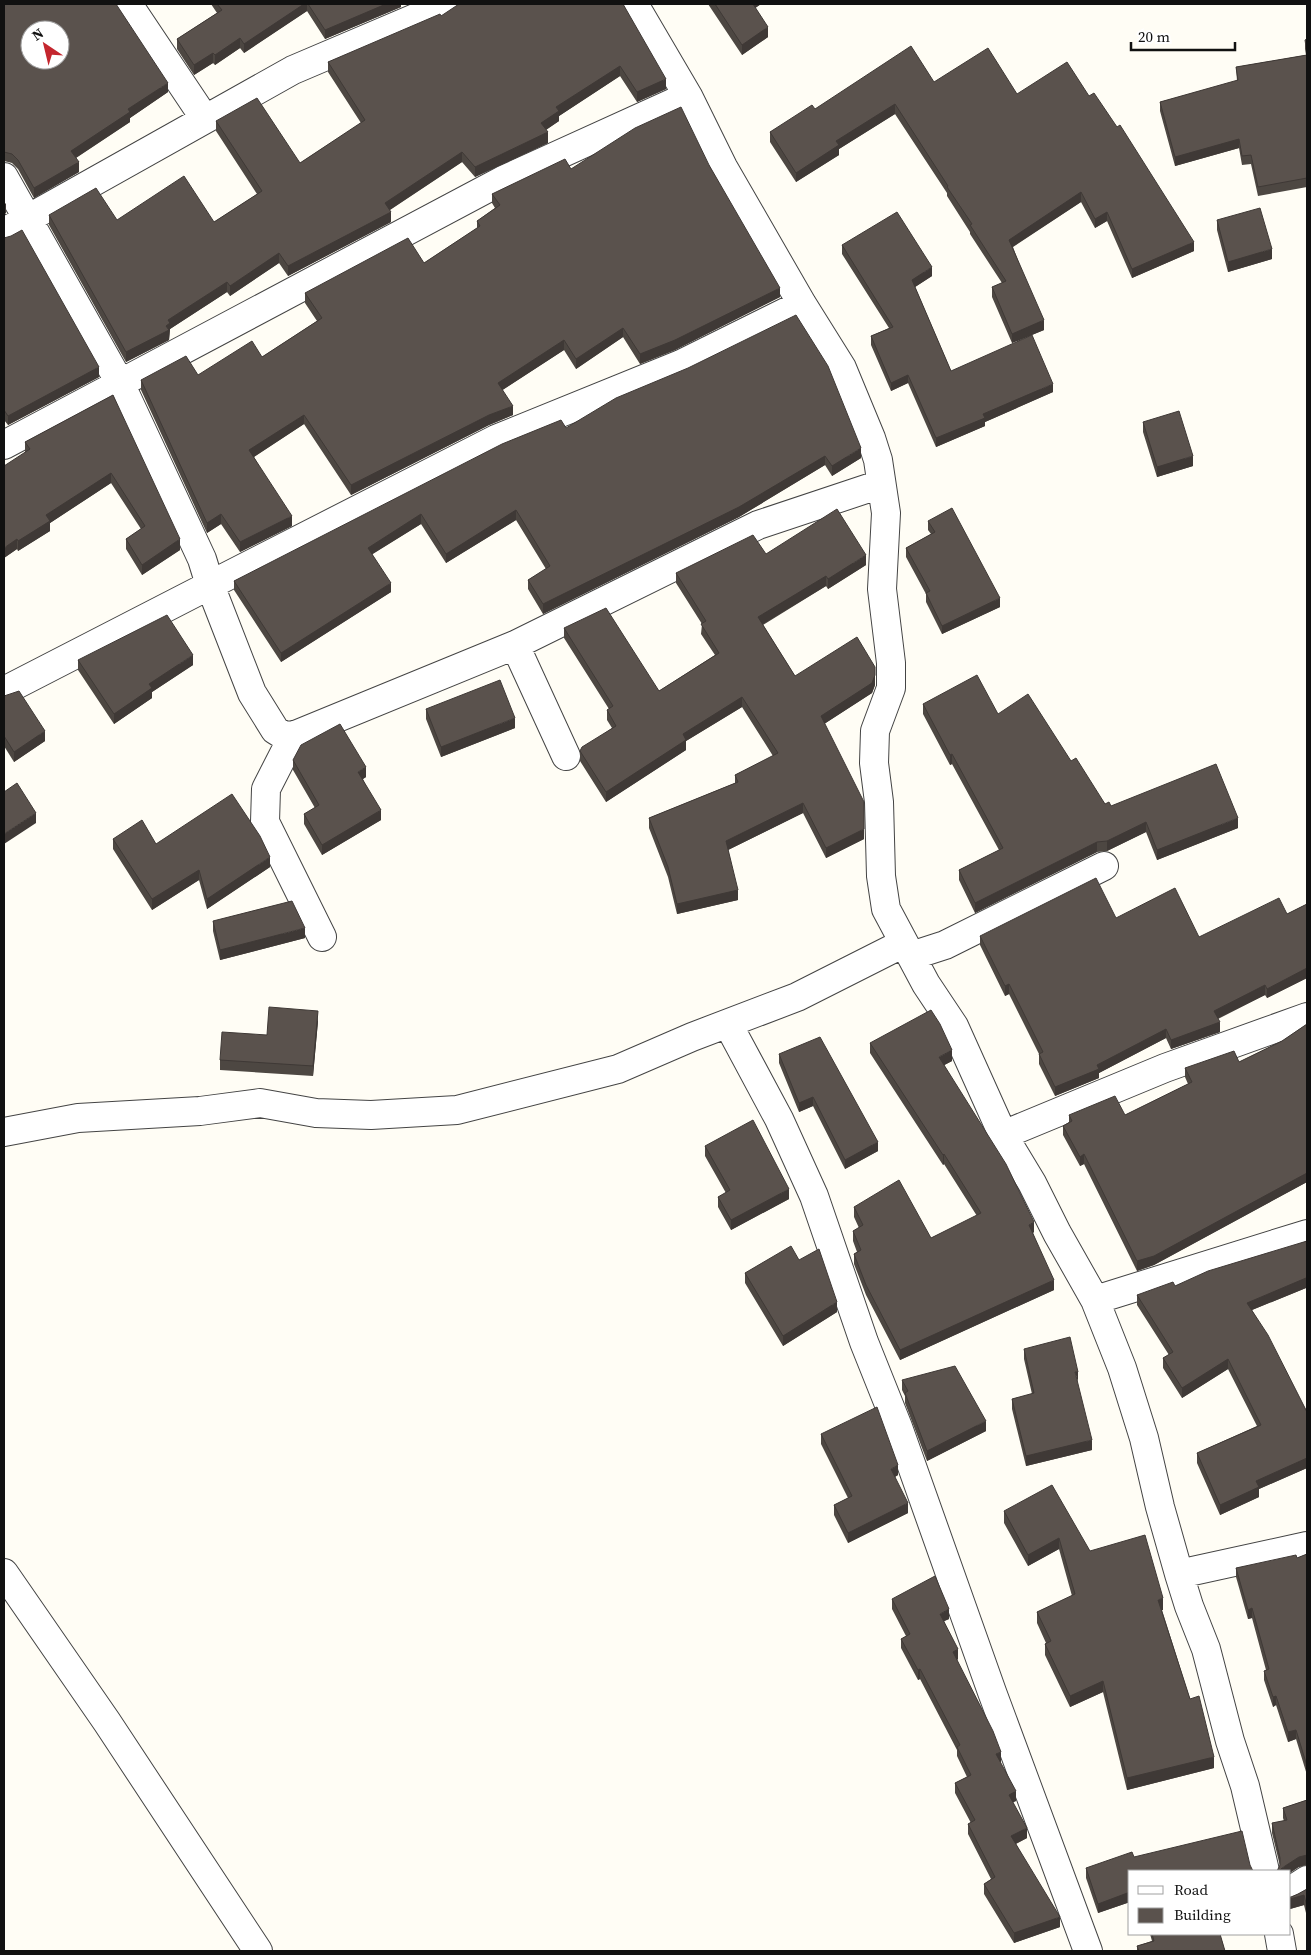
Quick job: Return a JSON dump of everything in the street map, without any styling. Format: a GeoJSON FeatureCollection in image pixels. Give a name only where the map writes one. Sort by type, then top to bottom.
{"type":"FeatureCollection","features":[{"type":"Feature","properties":{"kind":"street"},"geometry":{"type":"LineString","coordinates":[[128,4],[205,119]]}},
{"type":"Feature","properties":{"kind":"street"},"geometry":{"type":"LineString","coordinates":[[4,232],[293,70],[448,4]]}},
{"type":"Feature","properties":{"kind":"street"},"geometry":{"type":"LineString","coordinates":[[634,4],[688,96],[723,167],[802,304],[842,368],[857,400],[871,438],[878,460],[886,513],[882,589],[891,663],[892,688],[875,731],[874,763],[879,802],[882,876],[886,909],[926,984],[954,1026],[1003,1134],[1032,1183],[1056,1233],[1095,1300],[1122,1368],[1144,1438],[1160,1507],[1179,1574],[1206,1649],[1230,1741],[1245,1786],[1265,1870]]}},
{"type":"Feature","properties":{"kind":"street"},"geometry":{"type":"LineString","coordinates":[[4,445],[503,180],[688,96]]}},
{"type":"Feature","properties":{"kind":"street"},"geometry":{"type":"LineString","coordinates":[[4,177],[120,383],[202,559],[210,585],[252,693],[275,730],[283,735],[293,736],[515,646],[758,525],[881,484]]}},
{"type":"Feature","properties":{"kind":"street"},"geometry":{"type":"LineString","coordinates":[[4,690],[496,439],[681,364],[802,304]]}},
{"type":"Feature","properties":{"kind":"street"},"geometry":{"type":"LineString","coordinates":[[515,646],[566,756]]}},
{"type":"Feature","properties":{"kind":"street"},"geometry":{"type":"LineString","coordinates":[[293,736],[266,789],[265,822],[322,937]]}},
{"type":"Feature","properties":{"kind":"street"},"geometry":{"type":"LineString","coordinates":[[4,1132],[78,1118],[200,1111],[260,1104],[316,1113],[371,1115],[457,1110],[618,1069],[692,1037],[797,997],[904,944],[945,945],[1104,866]]}},
{"type":"Feature","properties":{"kind":"street"},"geometry":{"type":"LineString","coordinates":[[1003,1134],[1165,1068],[1307,1017]]}},
{"type":"Feature","properties":{"kind":"street"},"geometry":{"type":"LineString","coordinates":[[728,1024],[779,1118],[814,1196],[864,1342],[898,1427],[992,1692],[1088,1951]]}},
{"type":"Feature","properties":{"kind":"street"},"geometry":{"type":"LineString","coordinates":[[1095,1300],[1307,1234]]}},
{"type":"Feature","properties":{"kind":"street"},"geometry":{"type":"LineString","coordinates":[[1179,1574],[1307,1546]]}},
{"type":"Feature","properties":{"kind":"street"},"geometry":{"type":"LineString","coordinates":[[4,1573],[107,1722],[258,1951]]}},
{"type":"Feature","properties":{"kind":"street"},"geometry":{"type":"LineString","coordinates":[[1291,1891],[1307,1880]]}},
{"type":"Feature","properties":{"kind":"street"},"geometry":{"type":"LineString","coordinates":[[1279,1935],[1282,1951]]}},
{"type":"Feature","properties":{"kind":"building"},"geometry":{"type":"Polygon","coordinates":[[[4,4],[116,4],[168,83],[128,109],[130,112],[71,151],[79,162],[34,188],[18,160],[12,154],[4,152],[4,4]]]}},
{"type":"Feature","properties":{"kind":"building"},"geometry":{"type":"Polygon","coordinates":[[[217,4],[304,4],[244,44],[240,38],[215,55],[213,53],[194,65],[177,39],[222,10],[217,4]]]}},
{"type":"Feature","properties":{"kind":"building"},"geometry":{"type":"Polygon","coordinates":[[[308,4],[386,4],[325,30],[308,4]]]}},
{"type":"Feature","properties":{"kind":"building"},"geometry":{"type":"Polygon","coordinates":[[[459,4],[623,4],[666,79],[637,92],[620,66],[556,107],[559,111],[541,123],[548,132],[475,167],[462,152],[385,203],[391,212],[288,266],[279,253],[230,286],[227,282],[168,320],[170,323],[166,326],[169,330],[126,352],[49,215],[96,188],[117,220],[184,176],[214,222],[262,191],[216,121],[257,98],[300,163],[365,120],[328,62],[440,14],[441,16],[459,4]]]}},
{"type":"Feature","properties":{"kind":"building"},"geometry":{"type":"Polygon","coordinates":[[[715,4],[753,4],[768,27],[742,45],[715,4]]]}},
{"type":"Feature","properties":{"kind":"building"},"geometry":{"type":"Polygon","coordinates":[[[911,46],[934,82],[988,48],[1017,94],[1067,62],[1089,96],[1094,93],[1117,127],[1120,125],[1194,242],[1132,269],[1107,212],[1095,219],[1081,192],[1009,240],[1044,320],[1012,334],[992,287],[1006,281],[895,104],[836,141],[839,145],[796,173],[770,132],[812,105],[815,109],[911,46]]]}},
{"type":"Feature","properties":{"kind":"building"},"geometry":{"type":"Polygon","coordinates":[[[1307,55],[1307,178],[1258,187],[1251,155],[1242,156],[1239,139],[1175,157],[1160,102],[1238,80],[1236,67],[1307,55]]]}},
{"type":"Feature","properties":{"kind":"building"},"geometry":{"type":"Polygon","coordinates":[[[681,107],[709,165],[780,288],[675,340],[640,354],[623,328],[576,359],[564,340],[498,383],[513,406],[489,415],[351,485],[304,415],[249,450],[292,516],[240,542],[221,514],[207,523],[141,380],[186,356],[198,375],[252,341],[262,357],[322,318],[305,293],[408,238],[424,263],[480,226],[477,221],[500,205],[492,194],[565,159],[571,169],[635,128],[681,107]]]}},
{"type":"Feature","properties":{"kind":"building"},"geometry":{"type":"Polygon","coordinates":[[[1260,208],[1272,249],[1228,262],[1217,220],[1260,208]]]}},
{"type":"Feature","properties":{"kind":"building"},"geometry":{"type":"Polygon","coordinates":[[[897,212],[932,267],[912,280],[951,371],[1032,335],[1053,384],[983,414],[985,418],[936,438],[908,375],[891,383],[871,336],[893,327],[842,245],[897,212]]]}},
{"type":"Feature","properties":{"kind":"building"},"geometry":{"type":"Polygon","coordinates":[[[22,230],[99,367],[8,416],[4,410],[4,238],[22,230]]]}},
{"type":"Feature","properties":{"kind":"building"},"geometry":{"type":"Polygon","coordinates":[[[796,315],[828,366],[861,448],[832,466],[825,456],[739,507],[543,604],[528,580],[550,566],[516,510],[446,554],[421,514],[368,548],[391,583],[281,653],[234,581],[502,444],[561,420],[566,428],[616,398],[688,368],[796,315]]]}},
{"type":"Feature","properties":{"kind":"building"},"geometry":{"type":"Polygon","coordinates":[[[113,395],[180,539],[142,565],[126,539],[145,526],[111,473],[46,515],[50,521],[4,548],[4,466],[30,449],[25,442],[113,395]]]}},
{"type":"Feature","properties":{"kind":"building"},"geometry":{"type":"Polygon","coordinates":[[[1179,411],[1193,456],[1157,467],[1143,422],[1179,411]]]}},
{"type":"Feature","properties":{"kind":"building"},"geometry":{"type":"Polygon","coordinates":[[[952,508],[1000,598],[942,626],[926,593],[930,591],[906,548],[935,532],[928,521],[952,508]]]}},
{"type":"Feature","properties":{"kind":"building"},"geometry":{"type":"Polygon","coordinates":[[[837,509],[866,555],[828,579],[826,576],[758,617],[795,676],[857,637],[875,667],[872,683],[821,716],[864,802],[864,829],[826,848],[803,803],[726,841],[738,890],[677,904],[668,867],[649,818],[738,782],[735,775],[778,753],[742,697],[683,734],[686,740],[606,792],[580,751],[582,747],[616,726],[607,710],[613,706],[564,628],[606,608],[659,691],[719,653],[701,624],[706,621],[676,573],[753,535],[766,554],[837,509]]]}},
{"type":"Feature","properties":{"kind":"building"},"geometry":{"type":"Polygon","coordinates":[[[167,615],[193,655],[149,684],[152,688],[114,714],[78,660],[167,615]]]}},
{"type":"Feature","properties":{"kind":"building"},"geometry":{"type":"Polygon","coordinates":[[[977,675],[998,714],[1028,694],[1071,761],[1076,758],[1105,804],[1109,802],[1111,806],[1216,764],[1238,818],[1157,850],[1146,822],[1107,841],[1097,842],[975,903],[959,870],[1003,848],[923,704],[977,675]]]}},
{"type":"Feature","properties":{"kind":"building"},"geometry":{"type":"Polygon","coordinates":[[[500,680],[515,718],[441,747],[426,709],[500,680]]]}},
{"type":"Feature","properties":{"kind":"building"},"geometry":{"type":"Polygon","coordinates":[[[19,691],[45,731],[14,752],[4,736],[4,696],[19,691]]]}},
{"type":"Feature","properties":{"kind":"building"},"geometry":{"type":"Polygon","coordinates":[[[340,724],[366,767],[358,772],[381,810],[322,845],[304,814],[319,805],[293,760],[301,745],[340,724]]]}},
{"type":"Feature","properties":{"kind":"building"},"geometry":{"type":"Polygon","coordinates":[[[17,783],[36,813],[4,834],[4,792],[17,783]]]}},
{"type":"Feature","properties":{"kind":"building"},"geometry":{"type":"Polygon","coordinates":[[[232,794],[260,836],[270,857],[207,899],[199,870],[152,899],[113,839],[142,820],[156,844],[232,794]]]}},
{"type":"Feature","properties":{"kind":"building"},"geometry":{"type":"Polygon","coordinates":[[[1096,878],[1116,918],[1175,888],[1199,937],[1279,898],[1287,914],[1307,904],[1307,968],[1267,989],[1265,985],[1214,1011],[1220,1022],[1171,1040],[1166,1029],[1097,1065],[1099,1069],[1055,1087],[1039,1054],[1043,1052],[1009,984],[1005,986],[980,936],[1096,878]]]}},
{"type":"Feature","properties":{"kind":"building"},"geometry":{"type":"Polygon","coordinates":[[[292,901],[305,928],[220,950],[213,921],[292,901]]]}},
{"type":"Feature","properties":{"kind":"building"},"geometry":{"type":"Polygon","coordinates":[[[269,1007],[318,1011],[313,1066],[220,1060],[222,1032],[267,1035],[269,1007]]]}},
{"type":"Feature","properties":{"kind":"building"},"geometry":{"type":"Polygon","coordinates":[[[931,1010],[952,1050],[939,1057],[1006,1164],[1034,1222],[1029,1225],[1054,1280],[900,1350],[866,1285],[854,1254],[861,1250],[853,1231],[863,1225],[854,1207],[899,1180],[931,1238],[981,1213],[870,1043],[931,1010]]]}},
{"type":"Feature","properties":{"kind":"building"},"geometry":{"type":"Polygon","coordinates":[[[1307,1024],[1307,1173],[1154,1256],[1137,1261],[1084,1154],[1080,1157],[1063,1126],[1072,1121],[1069,1115],[1115,1096],[1125,1115],[1192,1082],[1185,1068],[1234,1051],[1239,1062],[1282,1041],[1307,1024]]]}},
{"type":"Feature","properties":{"kind":"building"},"geometry":{"type":"Polygon","coordinates":[[[820,1037],[878,1142],[845,1160],[813,1097],[799,1103],[779,1054],[820,1037]]]}},
{"type":"Feature","properties":{"kind":"building"},"geometry":{"type":"Polygon","coordinates":[[[753,1120],[789,1189],[731,1220],[718,1197],[730,1190],[705,1146],[753,1120]]]}},
{"type":"Feature","properties":{"kind":"building"},"geometry":{"type":"Polygon","coordinates":[[[1307,1241],[1307,1280],[1306,1278],[1247,1303],[1268,1335],[1307,1412],[1307,1458],[1256,1481],[1259,1487],[1220,1505],[1197,1453],[1261,1425],[1228,1359],[1182,1388],[1163,1358],[1173,1352],[1137,1295],[1173,1282],[1175,1286],[1208,1271],[1307,1241]]]}},
{"type":"Feature","properties":{"kind":"building"},"geometry":{"type":"Polygon","coordinates":[[[791,1246],[799,1260],[819,1249],[837,1302],[783,1336],[745,1273],[791,1246]]]}},
{"type":"Feature","properties":{"kind":"building"},"geometry":{"type":"Polygon","coordinates":[[[1070,1337],[1078,1372],[1075,1372],[1092,1440],[1026,1456],[1012,1399],[1034,1393],[1024,1349],[1070,1337]]]}},
{"type":"Feature","properties":{"kind":"building"},"geometry":{"type":"Polygon","coordinates":[[[955,1366],[986,1421],[927,1451],[905,1393],[908,1391],[902,1380],[955,1366]]]}},
{"type":"Feature","properties":{"kind":"building"},"geometry":{"type":"Polygon","coordinates":[[[877,1407],[898,1465],[891,1469],[908,1503],[848,1533],[834,1505],[852,1496],[821,1434],[877,1407]]]}},
{"type":"Feature","properties":{"kind":"building"},"geometry":{"type":"Polygon","coordinates":[[[1052,1485],[1090,1551],[1145,1535],[1163,1598],[1158,1600],[1190,1699],[1199,1696],[1214,1757],[1127,1778],[1103,1681],[1070,1696],[1045,1644],[1051,1641],[1037,1612],[1075,1594],[1059,1538],[1028,1555],[1004,1511],[1052,1485]]]}},
{"type":"Feature","properties":{"kind":"building"},"geometry":{"type":"Polygon","coordinates":[[[1307,1554],[1307,1766],[1296,1730],[1288,1732],[1276,1696],[1273,1697],[1264,1671],[1269,1669],[1252,1608],[1248,1610],[1236,1568],[1296,1555],[1297,1558],[1307,1554]]]}},
{"type":"Feature","properties":{"kind":"building"},"geometry":{"type":"Polygon","coordinates":[[[935,1576],[949,1609],[940,1614],[958,1649],[953,1652],[993,1731],[1001,1752],[996,1754],[1016,1791],[1009,1795],[1027,1828],[1011,1836],[1060,1917],[1014,1933],[984,1884],[995,1877],[968,1824],[975,1820],[955,1783],[971,1775],[957,1747],[960,1745],[920,1669],[918,1670],[901,1639],[910,1634],[892,1599],[935,1576]]]}},
{"type":"Feature","properties":{"kind":"building"},"geometry":{"type":"Polygon","coordinates":[[[1307,1800],[1307,1855],[1299,1857],[1278,1870],[1280,1858],[1272,1823],[1287,1820],[1283,1808],[1307,1800]]]}},
{"type":"Feature","properties":{"kind":"building"},"geometry":{"type":"Polygon","coordinates":[[[1242,1831],[1252,1870],[1128,1870],[1128,1893],[1098,1904],[1086,1868],[1132,1852],[1134,1857],[1242,1831]]]}},
{"type":"Feature","properties":{"kind":"building"},"geometry":{"type":"Polygon","coordinates":[[[1307,1889],[1307,1907],[1304,1895],[1291,1899],[1291,1897],[1307,1889]]]}},
{"type":"Feature","properties":{"kind":"building"},"geometry":{"type":"Polygon","coordinates":[[[1152,1935],[1220,1935],[1225,1951],[1139,1951],[1137,1946],[1154,1941],[1152,1935]]]}}]}
